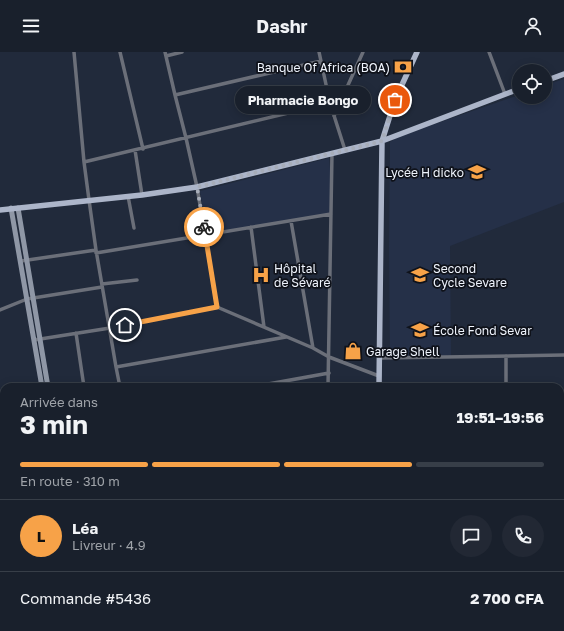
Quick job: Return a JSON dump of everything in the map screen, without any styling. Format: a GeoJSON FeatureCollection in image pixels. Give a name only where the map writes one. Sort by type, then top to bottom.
{"type":"FeatureCollection","features":[{"type":"Feature","properties":{"kind":"main road"},"geometry":{"type":"LineString","coordinates":[[379,383],[382,141],[395,100],[417,52]]}},
{"type":"Feature","properties":{"kind":"main road"},"geometry":{"type":"LineString","coordinates":[[552,78],[564,74]]}},
{"type":"Feature","properties":{"kind":"main road"},"geometry":{"type":"LineString","coordinates":[[0,210],[142,195],[197,187],[382,141],[512,92]]}},
{"type":"Feature","properties":{"kind":"street"},"geometry":{"type":"LineString","coordinates":[[74,52],[89,200],[96,251],[119,383]]}},
{"type":"Feature","properties":{"kind":"street"},"geometry":{"type":"LineString","coordinates":[[120,52],[143,149]]}},
{"type":"Feature","properties":{"kind":"street"},"geometry":{"type":"LineString","coordinates":[[182,52],[166,54],[197,187],[217,307]]}},
{"type":"Feature","properties":{"kind":"street"},"geometry":{"type":"LineString","coordinates":[[319,52],[330,103],[345,150]]}},
{"type":"Feature","properties":{"kind":"street"},"geometry":{"type":"LineString","coordinates":[[334,116],[363,52]]}},
{"type":"Feature","properties":{"kind":"street"},"geometry":{"type":"LineString","coordinates":[[489,52],[505,94]]}},
{"type":"Feature","properties":{"kind":"street"},"geometry":{"type":"LineString","coordinates":[[175,95],[321,61]]}},
{"type":"Feature","properties":{"kind":"street"},"geometry":{"type":"LineString","coordinates":[[84,162],[330,103]]}},
{"type":"Feature","properties":{"kind":"street"},"geometry":{"type":"LineString","coordinates":[[135,150],[142,195]]}},
{"type":"Feature","properties":{"kind":"street"},"geometry":{"type":"LineString","coordinates":[[328,383],[332,153]]}},
{"type":"Feature","properties":{"kind":"street"},"geometry":{"type":"LineString","coordinates":[[128,196],[134,228]]}},
{"type":"Feature","properties":{"kind":"street"},"geometry":{"type":"LineString","coordinates":[[15,208],[30,299],[41,383]]}},
{"type":"Feature","properties":{"kind":"street"},"geometry":{"type":"LineString","coordinates":[[23,260],[205,235],[331,214]]}},
{"type":"Feature","properties":{"kind":"street"},"geometry":{"type":"LineString","coordinates":[[291,221],[313,348]]}},
{"type":"Feature","properties":{"kind":"street"},"geometry":{"type":"LineString","coordinates":[[251,227],[264,327]]}},
{"type":"Feature","properties":{"kind":"street"},"geometry":{"type":"LineString","coordinates":[[0,310],[30,299],[136,280]]}},
{"type":"Feature","properties":{"kind":"street"},"geometry":{"type":"LineString","coordinates":[[36,340],[110,328],[217,307],[313,348],[329,357],[379,376]]}},
{"type":"Feature","properties":{"kind":"street"},"geometry":{"type":"LineString","coordinates":[[76,333],[83,383]]}},
{"type":"Feature","properties":{"kind":"street"},"geometry":{"type":"LineString","coordinates":[[116,367],[286,337]]}},
{"type":"Feature","properties":{"kind":"street"},"geometry":{"type":"LineString","coordinates":[[36,340],[47,383]]}},
{"type":"Feature","properties":{"kind":"street"},"geometry":{"type":"LineString","coordinates":[[379,358],[564,355]]}},
{"type":"Feature","properties":{"kind":"street"},"geometry":{"type":"LineString","coordinates":[[506,356],[506,383]]}},
{"type":"Feature","properties":{"kind":"street"},"geometry":{"type":"LineString","coordinates":[[274,383],[328,373]]}},
{"type":"Feature","properties":{"kind":"shaded area","name":"Lycée H dicko"},"geometry":{"type":"Polygon","coordinates":[[[564,79],[564,202],[450,246],[451,356],[390,357],[390,142],[397,137],[512,97],[512,104],[552,104],[552,83],[564,79]]]}},
{"type":"Feature","properties":{"kind":"shaded area"},"geometry":{"type":"Polygon","coordinates":[[[329,158],[331,178],[331,213],[207,235],[200,191],[329,158]]]}},
{"type":"Feature","properties":{"kind":"way so far"},"geometry":{"type":"LineString","coordinates":[[204,227],[197,187],[382,141],[395,100]]}},
{"type":"Feature","properties":{"kind":"place","name":"Banque Of Africa (BOA)"},"geometry":{"type":"Point","coordinates":[403,67]}},
{"type":"Feature","properties":{"kind":"place","name":"Pharmacie Bongo"},"geometry":{"type":"Point","coordinates":[395,100]}},
{"type":"Feature","properties":{"kind":"place","name":"Lycée H dicko"},"geometry":{"type":"Point","coordinates":[477,172]}},
{"type":"Feature","properties":{"kind":"place","name":"Hôpital de Sévaré"},"geometry":{"type":"Point","coordinates":[261,275]}},
{"type":"Feature","properties":{"kind":"place","name":"Second Cycle Sevare"},"geometry":{"type":"Point","coordinates":[420,275]}},
{"type":"Feature","properties":{"kind":"place","name":"École Fond Sevar"},"geometry":{"type":"Point","coordinates":[420,330]}},
{"type":"Feature","properties":{"kind":"place","name":"Garage Shell"},"geometry":{"type":"Point","coordinates":[353,351]}},
{"type":"Feature","properties":{"kind":"route"},"geometry":{"type":"LineString","coordinates":[[125,325],[217,307],[204,227]]}}]}
